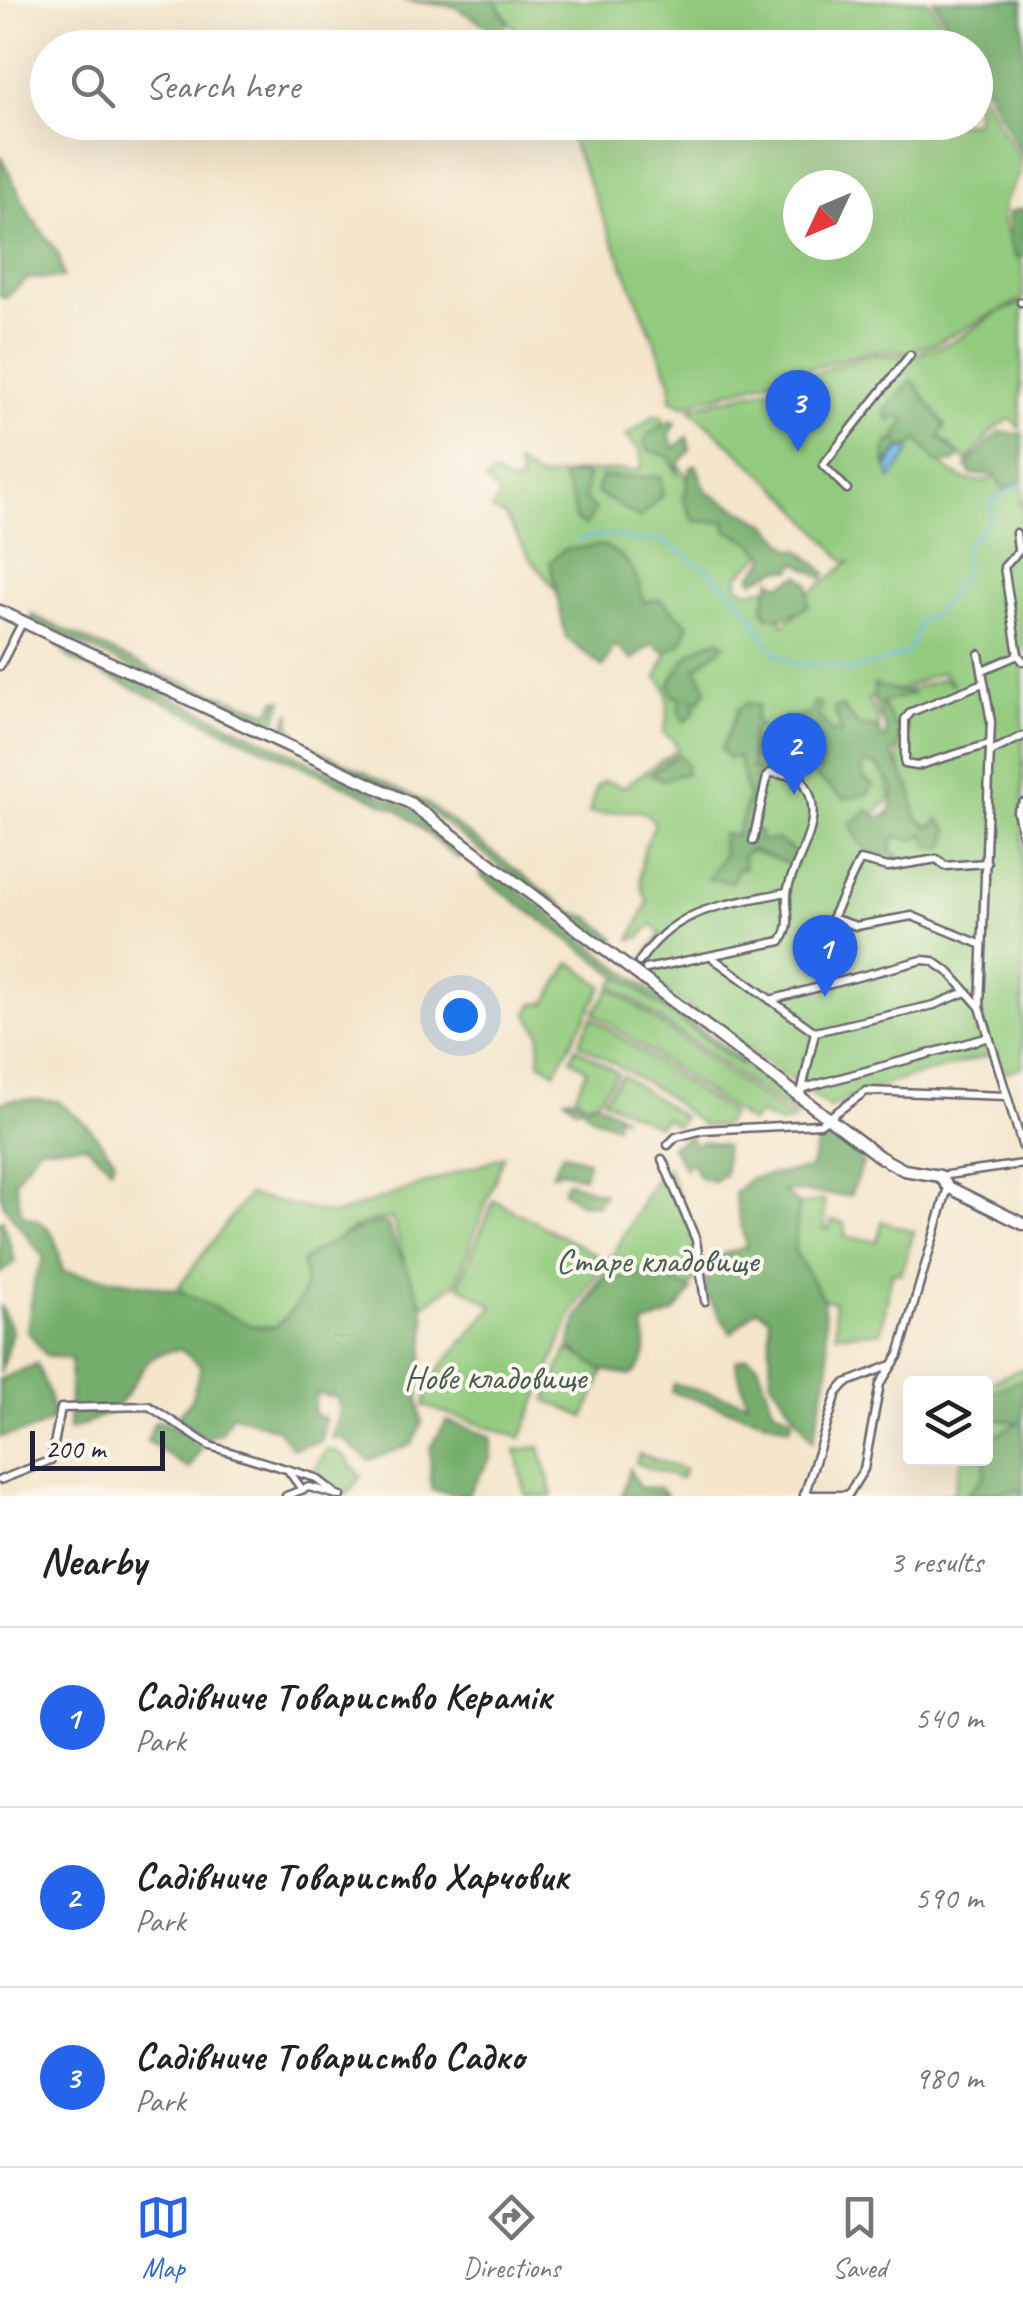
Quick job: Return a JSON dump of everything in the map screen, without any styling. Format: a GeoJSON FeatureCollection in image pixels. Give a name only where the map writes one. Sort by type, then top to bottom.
{"type":"FeatureCollection","features":[{"type":"Feature","properties":{"kind":"main road"},"geometry":{"type":"LineString","coordinates":[[0,611],[410,802],[801,1094],[826,1118],[904,1170],[940,1176],[948,1187],[1023,1224]]}},
{"type":"Feature","properties":{"kind":"street"},"geometry":{"type":"LineString","coordinates":[[847,489],[823,465],[910,354]]}},
{"type":"Feature","properties":{"kind":"street"},"geometry":{"type":"LineString","coordinates":[[985,670],[1020,658],[1004,568],[1020,548],[1016,533]]}},
{"type":"Feature","properties":{"kind":"street"},"geometry":{"type":"LineString","coordinates":[[0,666],[23,622]]}},
{"type":"Feature","properties":{"kind":"street"},"geometry":{"type":"LineString","coordinates":[[979,654],[985,670],[983,683],[991,722],[987,905],[980,944],[980,1007],[986,1038],[1023,1148]]}},
{"type":"Feature","properties":{"kind":"street"},"geometry":{"type":"LineString","coordinates":[[983,683],[911,712],[905,719],[906,764],[916,766],[1023,736]]}},
{"type":"Feature","properties":{"kind":"street"},"geometry":{"type":"LineString","coordinates":[[646,969],[713,959],[782,941],[791,914],[786,892],[812,836],[804,782],[799,776],[770,773],[766,777],[753,841]]}},
{"type":"Feature","properties":{"kind":"street"},"geometry":{"type":"LineString","coordinates":[[1023,803],[1017,812],[1023,838]]}},
{"type":"Feature","properties":{"kind":"street"},"geometry":{"type":"LineString","coordinates":[[804,950],[832,918],[860,860],[888,867],[938,859],[945,866],[987,863]]}},
{"type":"Feature","properties":{"kind":"street"},"geometry":{"type":"LineString","coordinates":[[640,962],[660,935],[691,913],[786,892]]}},
{"type":"Feature","properties":{"kind":"street"},"geometry":{"type":"LineString","coordinates":[[832,918],[856,926],[912,916],[980,944]]}},
{"type":"Feature","properties":{"kind":"street"},"geometry":{"type":"LineString","coordinates":[[713,959],[816,1032],[934,1005],[966,992]]}},
{"type":"Feature","properties":{"kind":"street"},"geometry":{"type":"LineString","coordinates":[[770,1000],[922,960],[942,967],[980,1007]]}},
{"type":"Feature","properties":{"kind":"street"},"geometry":{"type":"LineString","coordinates":[[801,1094],[816,1032]]}},
{"type":"Feature","properties":{"kind":"street"},"geometry":{"type":"LineString","coordinates":[[801,1094],[986,1038]]}},
{"type":"Feature","properties":{"kind":"street"},"geometry":{"type":"LineString","coordinates":[[668,1145],[676,1137],[703,1130],[800,1127],[826,1118],[866,1091],[1006,1096]]}},
{"type":"Feature","properties":{"kind":"street"},"geometry":{"type":"LineString","coordinates":[[662,1159],[696,1240],[705,1300]]}},
{"type":"Feature","properties":{"kind":"street"},"geometry":{"type":"LineString","coordinates":[[940,1176],[1023,1164]]}},
{"type":"Feature","properties":{"kind":"street"},"geometry":{"type":"LineString","coordinates":[[890,1366],[846,1383],[837,1393],[803,1496],[848,1496],[856,1482],[868,1454],[880,1384],[899,1355],[948,1187]]}},
{"type":"Feature","properties":{"kind":"street"},"geometry":{"type":"LineString","coordinates":[[0,1480],[51,1460],[60,1408],[128,1404],[150,1406],[222,1450],[309,1476],[338,1494]]}},
{"type":"Feature","properties":{"kind":"street"},"geometry":{"type":"LineString","coordinates":[[288,1469],[301,1486],[338,1494]]}},
{"type":"Feature","properties":{"kind":"street"},"geometry":{"type":"LineString","coordinates":[[286,1496],[309,1476]]}},
{"type":"Feature","properties":{"kind":"green space"},"geometry":{"type":"Polygon","coordinates":[[[403,0],[495,0],[507,23],[503,30],[493,30],[455,7],[403,0]]]}},
{"type":"Feature","properties":{"kind":"green space"},"geometry":{"type":"Polygon","coordinates":[[[495,0],[928,0],[946,30],[515,30],[495,0]]]}},
{"type":"Feature","properties":{"kind":"green space"},"geometry":{"type":"Polygon","coordinates":[[[933,0],[1023,0],[1023,158],[993,102],[993,30],[952,30],[933,0]]]}},
{"type":"Feature","properties":{"kind":"green space"},"geometry":{"type":"Polygon","coordinates":[[[993,113],[1020,161],[1020,173],[1004,202],[1003,223],[1023,266],[1023,299],[912,351],[869,352],[684,405],[671,400],[671,381],[571,140],[993,140],[993,113]]]}},
{"type":"Feature","properties":{"kind":"green space"},"geometry":{"type":"Polygon","coordinates":[[[0,155],[31,216],[59,255],[63,278],[27,279],[5,298],[0,296],[0,155]]]}},
{"type":"Feature","properties":{"kind":"green space"},"geometry":{"type":"Polygon","coordinates":[[[1023,208],[1023,258],[1015,257],[1009,242],[1009,213],[1023,208]]]}},
{"type":"Feature","properties":{"kind":"green space"},"geometry":{"type":"Polygon","coordinates":[[[1023,303],[1020,429],[1011,419],[995,428],[967,461],[938,435],[944,428],[920,402],[918,385],[900,404],[930,452],[963,478],[988,479],[1023,456],[1023,500],[1017,503],[1023,502],[1023,1066],[1003,1073],[996,1053],[890,1083],[830,1108],[654,983],[642,961],[661,934],[652,924],[640,937],[631,939],[648,901],[641,884],[641,863],[655,825],[643,812],[589,813],[596,787],[604,781],[623,787],[677,750],[675,742],[663,733],[667,695],[657,678],[668,650],[563,599],[532,561],[504,515],[492,510],[500,495],[486,481],[494,474],[510,484],[521,482],[517,464],[539,479],[576,472],[637,470],[642,467],[640,450],[626,436],[655,415],[662,416],[667,439],[687,477],[715,508],[766,551],[738,576],[738,586],[749,591],[788,583],[775,612],[784,625],[795,616],[807,595],[851,561],[845,562],[788,497],[689,408],[775,387],[870,355],[913,356],[954,341],[1001,311],[1023,303]],[[941,672],[893,693],[882,691],[868,699],[877,717],[891,797],[873,818],[852,828],[858,833],[868,831],[908,795],[882,699],[942,679],[954,685],[941,672]]]}},
{"type":"Feature","properties":{"kind":"green space"},"geometry":{"type":"Polygon","coordinates":[[[912,380],[945,425],[939,438],[961,456],[954,462],[937,463],[917,440],[912,446],[899,448],[886,466],[885,450],[891,440],[898,442],[897,433],[906,420],[896,416],[890,422],[884,412],[912,380]]]}},
{"type":"Feature","properties":{"kind":"green space"},"geometry":{"type":"Polygon","coordinates":[[[673,420],[676,424],[669,435],[675,448],[687,437],[690,450],[677,466],[678,475],[668,456],[649,451],[644,441],[653,430],[673,420]]]}},
{"type":"Feature","properties":{"kind":"green space"},"geometry":{"type":"Polygon","coordinates":[[[999,432],[1023,434],[1023,479],[1003,490],[994,474],[971,475],[966,466],[999,432]]]}},
{"type":"Feature","properties":{"kind":"green space"},"geometry":{"type":"Polygon","coordinates":[[[696,465],[707,492],[767,524],[790,548],[801,551],[826,573],[823,578],[796,562],[792,570],[778,569],[753,581],[751,576],[767,558],[751,542],[726,530],[725,522],[694,521],[684,500],[690,468],[696,465]]]}},
{"type":"Feature","properties":{"kind":"green space"},"geometry":{"type":"Polygon","coordinates":[[[587,476],[585,499],[595,511],[585,527],[575,519],[573,502],[562,478],[587,476]]]}},
{"type":"Feature","properties":{"kind":"green space"},"geometry":{"type":"Polygon","coordinates":[[[601,477],[661,477],[663,495],[639,518],[596,492],[601,477]]]}},
{"type":"Feature","properties":{"kind":"green space"},"geometry":{"type":"Polygon","coordinates":[[[602,545],[632,568],[644,602],[660,599],[688,624],[678,645],[664,652],[652,644],[632,660],[615,645],[603,667],[566,638],[550,562],[563,550],[602,545]]]}},
{"type":"Feature","properties":{"kind":"green space"},"geometry":{"type":"Polygon","coordinates":[[[800,575],[809,585],[808,606],[788,617],[768,617],[763,608],[771,579],[780,585],[800,575]]]}},
{"type":"Feature","properties":{"kind":"green space"},"geometry":{"type":"Polygon","coordinates":[[[32,615],[165,676],[269,712],[276,700],[283,700],[274,726],[268,731],[32,622],[32,615]]]}},
{"type":"Feature","properties":{"kind":"green space"},"geometry":{"type":"Polygon","coordinates":[[[721,640],[725,645],[696,668],[707,689],[699,702],[693,700],[696,710],[685,722],[678,708],[681,697],[674,697],[669,685],[689,655],[701,646],[721,640]]]}},
{"type":"Feature","properties":{"kind":"green space"},"geometry":{"type":"Polygon","coordinates":[[[56,643],[411,809],[465,850],[464,857],[457,858],[400,811],[70,659],[56,643]]]}},
{"type":"Feature","properties":{"kind":"green space"},"geometry":{"type":"Polygon","coordinates":[[[874,685],[912,694],[881,703],[895,726],[902,727],[899,749],[891,752],[911,790],[916,816],[927,826],[935,825],[937,818],[949,830],[947,844],[940,849],[930,846],[923,834],[915,840],[895,837],[890,851],[899,855],[898,861],[868,850],[851,824],[868,810],[879,818],[890,815],[894,789],[877,765],[863,764],[863,777],[873,785],[868,794],[844,799],[817,778],[822,760],[815,756],[807,762],[790,757],[788,763],[775,756],[786,749],[808,752],[810,739],[785,738],[782,719],[809,714],[814,702],[821,704],[818,715],[833,733],[842,733],[834,709],[841,706],[859,726],[875,728],[884,738],[887,732],[874,701],[874,685]]]}},
{"type":"Feature","properties":{"kind":"green space"},"geometry":{"type":"Polygon","coordinates":[[[748,703],[758,705],[755,720],[760,727],[752,730],[752,768],[759,771],[755,781],[762,791],[755,795],[750,827],[760,832],[759,840],[777,840],[800,855],[794,866],[750,850],[742,857],[745,868],[739,868],[732,882],[708,879],[723,855],[722,834],[736,836],[748,799],[738,756],[729,759],[721,749],[739,708],[748,703]]]}},
{"type":"Feature","properties":{"kind":"green space"},"geometry":{"type":"Polygon","coordinates":[[[291,712],[290,724],[301,741],[425,802],[575,914],[589,917],[616,939],[608,949],[418,803],[284,738],[281,731],[291,712]]]}},
{"type":"Feature","properties":{"kind":"green space"},"geometry":{"type":"Polygon","coordinates":[[[678,754],[686,763],[686,773],[663,780],[650,774],[678,754]]]}},
{"type":"Feature","properties":{"kind":"green space"},"geometry":{"type":"Polygon","coordinates":[[[485,865],[743,1061],[741,1065],[482,877],[480,869],[485,865]]]}},
{"type":"Feature","properties":{"kind":"green space"},"geometry":{"type":"Polygon","coordinates":[[[571,962],[603,986],[555,1072],[539,1061],[540,1033],[528,1014],[533,1004],[546,1003],[571,962]]]}},
{"type":"Feature","properties":{"kind":"green space"},"geometry":{"type":"Polygon","coordinates":[[[620,975],[805,1111],[795,1116],[612,985],[620,975]]]}},
{"type":"Feature","properties":{"kind":"green space"},"geometry":{"type":"Polygon","coordinates":[[[611,988],[794,1121],[780,1124],[759,1114],[751,1123],[594,1013],[611,988]]]}},
{"type":"Feature","properties":{"kind":"green space"},"geometry":{"type":"Polygon","coordinates":[[[592,1017],[731,1114],[723,1126],[704,1126],[658,1090],[579,1043],[592,1017]]]}},
{"type":"Feature","properties":{"kind":"green space"},"geometry":{"type":"Polygon","coordinates":[[[576,1047],[618,1073],[597,1100],[588,1103],[575,1096],[587,1070],[571,1059],[576,1047]]]}},
{"type":"Feature","properties":{"kind":"green space"},"geometry":{"type":"Polygon","coordinates":[[[622,1075],[683,1117],[677,1126],[665,1118],[658,1126],[603,1099],[622,1075]]]}},
{"type":"Feature","properties":{"kind":"green space"},"geometry":{"type":"Polygon","coordinates":[[[565,1098],[588,1106],[595,1101],[624,1117],[616,1116],[616,1125],[593,1118],[565,1098]]]}},
{"type":"Feature","properties":{"kind":"green space"},"geometry":{"type":"Polygon","coordinates":[[[14,1099],[58,1101],[89,1127],[115,1160],[111,1168],[86,1145],[39,1147],[15,1180],[22,1215],[48,1228],[59,1251],[62,1271],[178,1290],[252,1326],[276,1327],[303,1291],[302,1262],[357,1230],[388,1224],[425,1319],[419,1393],[422,1422],[412,1444],[369,1460],[342,1438],[332,1438],[340,1408],[336,1397],[316,1393],[313,1414],[325,1418],[321,1442],[293,1448],[277,1429],[232,1414],[220,1435],[211,1435],[208,1442],[177,1417],[191,1400],[201,1366],[180,1349],[150,1360],[113,1409],[69,1430],[71,1359],[46,1355],[27,1330],[35,1278],[44,1258],[4,1206],[0,1190],[0,1103],[14,1099]]]}},
{"type":"Feature","properties":{"kind":"green space"},"geometry":{"type":"Polygon","coordinates":[[[689,1136],[694,1145],[704,1141],[725,1146],[725,1174],[714,1181],[700,1178],[691,1161],[685,1169],[671,1146],[689,1136]]]}},
{"type":"Feature","properties":{"kind":"green space"},"geometry":{"type":"Polygon","coordinates":[[[819,1138],[843,1140],[863,1163],[850,1196],[784,1191],[799,1205],[794,1250],[823,1299],[829,1365],[813,1441],[771,1380],[769,1317],[757,1309],[731,1333],[705,1292],[708,1259],[746,1247],[734,1193],[751,1178],[810,1169],[819,1138]]]}},
{"type":"Feature","properties":{"kind":"green space"},"geometry":{"type":"Polygon","coordinates":[[[563,1152],[588,1161],[584,1177],[562,1171],[552,1174],[563,1152]]]}},
{"type":"Feature","properties":{"kind":"green space"},"geometry":{"type":"Polygon","coordinates":[[[504,1156],[456,1283],[424,1305],[407,1270],[392,1218],[359,1226],[302,1262],[303,1292],[296,1306],[276,1327],[252,1326],[184,1294],[179,1286],[248,1195],[334,1215],[504,1156]]]}},
{"type":"Feature","properties":{"kind":"green space","name":"Старе кладовище"},"geometry":{"type":"Polygon","coordinates":[[[667,1167],[694,1238],[698,1262],[694,1280],[683,1293],[661,1302],[586,1315],[583,1309],[655,1179],[667,1167]]]}},
{"type":"Feature","properties":{"kind":"green space"},"geometry":{"type":"Polygon","coordinates":[[[567,1181],[604,1194],[597,1205],[579,1203],[563,1191],[567,1181]]]}},
{"type":"Feature","properties":{"kind":"green space","name":"Нове кладовище"},"geometry":{"type":"Polygon","coordinates":[[[494,1200],[606,1260],[574,1310],[521,1438],[424,1406],[430,1380],[493,1306],[459,1285],[494,1200]]]}},
{"type":"Feature","properties":{"kind":"green space"},"geometry":{"type":"Polygon","coordinates":[[[824,1200],[825,1229],[830,1229],[831,1220],[844,1223],[846,1237],[877,1241],[882,1221],[914,1232],[901,1273],[892,1273],[881,1332],[836,1334],[834,1302],[823,1299],[794,1250],[799,1205],[824,1200]]]}},
{"type":"Feature","properties":{"kind":"green space"},"geometry":{"type":"Polygon","coordinates":[[[3,1220],[15,1262],[0,1273],[0,1221],[3,1220]]]}},
{"type":"Feature","properties":{"kind":"green space"},"geometry":{"type":"Polygon","coordinates":[[[647,1270],[692,1290],[674,1313],[643,1326],[646,1353],[631,1375],[601,1370],[569,1347],[577,1319],[605,1278],[623,1278],[647,1270]]]}},
{"type":"Feature","properties":{"kind":"green space"},"geometry":{"type":"Polygon","coordinates":[[[0,1305],[12,1331],[0,1374],[0,1305]]]}},
{"type":"Feature","properties":{"kind":"green space"},"geometry":{"type":"Polygon","coordinates":[[[567,1350],[605,1368],[585,1417],[546,1400],[567,1350]]]}},
{"type":"Feature","properties":{"kind":"green space"},"geometry":{"type":"Polygon","coordinates":[[[748,1357],[758,1364],[773,1408],[793,1418],[790,1428],[671,1392],[674,1384],[747,1402],[735,1361],[748,1357]]]}},
{"type":"Feature","properties":{"kind":"green space"},"geometry":{"type":"Polygon","coordinates":[[[37,1364],[49,1394],[53,1420],[33,1430],[0,1437],[0,1379],[37,1364]]]}},
{"type":"Feature","properties":{"kind":"green space"},"geometry":{"type":"Polygon","coordinates":[[[1023,1368],[1023,1496],[941,1496],[953,1493],[960,1466],[993,1466],[993,1381],[1023,1368]]]}},
{"type":"Feature","properties":{"kind":"green space"},"geometry":{"type":"Polygon","coordinates":[[[1023,1379],[1023,1496],[1021,1490],[1014,1490],[966,1496],[984,1476],[984,1466],[993,1466],[993,1436],[1018,1422],[993,1418],[993,1391],[1023,1379]]]}},
{"type":"Feature","properties":{"kind":"green space"},"geometry":{"type":"Polygon","coordinates":[[[155,1421],[172,1425],[202,1447],[189,1469],[147,1441],[155,1421]]]}},
{"type":"Feature","properties":{"kind":"green space"},"geometry":{"type":"Polygon","coordinates":[[[447,1421],[491,1437],[491,1457],[467,1496],[431,1490],[430,1448],[447,1421]]]}},
{"type":"Feature","properties":{"kind":"green space"},"geometry":{"type":"Polygon","coordinates":[[[540,1447],[553,1496],[526,1496],[516,1450],[540,1447]]]}},
{"type":"Feature","properties":{"kind":"green space"},"geometry":{"type":"Polygon","coordinates":[[[326,1450],[342,1455],[361,1476],[347,1495],[313,1472],[326,1450]]]}},
{"type":"Feature","properties":{"kind":"green space"},"geometry":{"type":"Polygon","coordinates":[[[639,1454],[684,1470],[681,1479],[636,1463],[639,1454]]]}},
{"type":"Feature","properties":{"kind":"green space"},"geometry":{"type":"Polygon","coordinates":[[[629,1469],[639,1487],[659,1488],[667,1496],[622,1496],[629,1469]]]}},
{"type":"Feature","properties":{"kind":"water"},"geometry":{"type":"Polygon","coordinates":[[[900,449],[911,450],[891,480],[888,467],[900,449]]]}},
{"type":"Feature","properties":{"kind":"waterway"},"geometry":{"type":"LineString","coordinates":[[576,541],[601,536],[660,539],[730,589],[781,657],[797,664],[834,666],[849,672],[908,653],[922,618],[931,617],[964,577],[965,545],[989,523],[991,501],[1023,483]]}},
{"type":"Feature","properties":{"kind":"place","name":"Садівниче Товариство Садко"},"geometry":{"type":"Point","coordinates":[798,452]}},
{"type":"Feature","properties":{"kind":"place","name":"Садівниче Товариство Харчовик"},"geometry":{"type":"Point","coordinates":[794,795]}},
{"type":"Feature","properties":{"kind":"place","name":"Садівниче Товариство Керамік"},"geometry":{"type":"Point","coordinates":[825,997]}}]}
